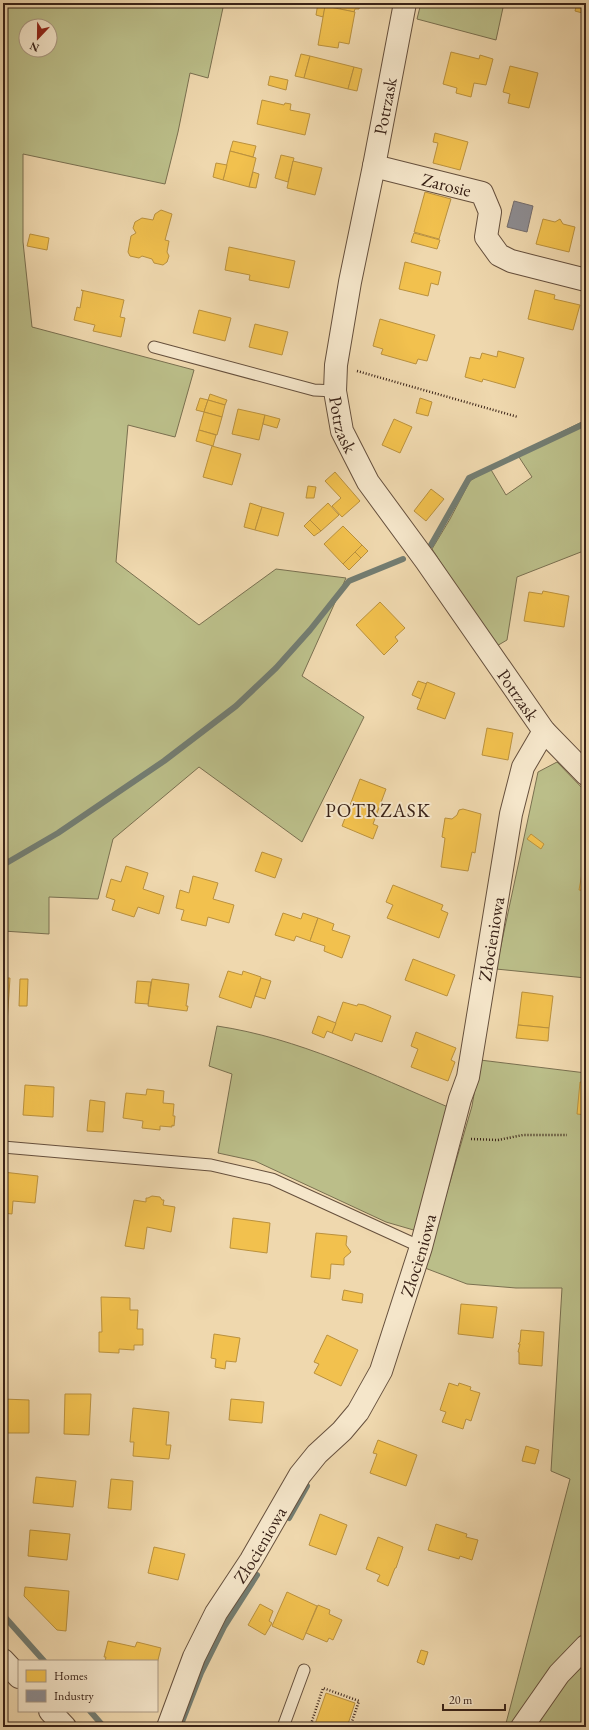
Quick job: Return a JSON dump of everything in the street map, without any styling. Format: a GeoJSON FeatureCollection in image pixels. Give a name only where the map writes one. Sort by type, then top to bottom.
{"type":"FeatureCollection","features":[{"type":"Feature","properties":{"kind":"street","name":"Potrzask"},"geometry":{"type":"LineString","coordinates":[[405,3],[350,282],[336,365],[335,391],[342,431],[368,482],[426,560],[544,731],[586,774]]}},
{"type":"Feature","properties":{"kind":"street","name":"Zarosie"},"geometry":{"type":"LineString","coordinates":[[374,166],[482,193],[490,212],[486,237],[499,255],[511,260],[586,280]]}},
{"type":"Feature","properties":{"kind":"street","name":"Złocieniowa"},"geometry":{"type":"LineString","coordinates":[[168,1727],[200,1643],[216,1613],[247,1567],[300,1475],[317,1454],[350,1422],[374,1386],[385,1359],[421,1247],[452,1130],[468,1077],[511,814],[523,768],[544,731]]}},
{"type":"Feature","properties":{"kind":"street"},"geometry":{"type":"LineString","coordinates":[[522,1727],[559,1674],[586,1646]]}},
{"type":"Feature","properties":{"kind":"street"},"geometry":{"type":"LineString","coordinates":[[3,1660],[18,1676]]}},
{"type":"Feature","properties":{"kind":"street"},"geometry":{"type":"LineString","coordinates":[[51,1712],[65,1727]]}},
{"type":"Feature","properties":{"kind":"lane"},"geometry":{"type":"LineString","coordinates":[[154,347],[314,390],[335,391]]}},
{"type":"Feature","properties":{"kind":"lane"},"geometry":{"type":"LineString","coordinates":[[3,1147],[211,1166],[272,1179],[421,1247]]}},
{"type":"Feature","properties":{"kind":"lane"},"geometry":{"type":"LineString","coordinates":[[283,1727],[304,1670]]}},
{"type":"Feature","properties":{"kind":"path"},"geometry":{"type":"LineString","coordinates":[[350,370],[518,417]]}},
{"type":"Feature","properties":{"kind":"path"},"geometry":{"type":"LineString","coordinates":[[452,1130],[474,1140],[498,1140],[523,1135],[567,1135]]}},
{"type":"Feature","properties":{"kind":"path"},"geometry":{"type":"LineString","coordinates":[[310,1727],[323,1688],[359,1701],[350,1727]]}},
{"type":"Feature","properties":{"kind":"green space"},"geometry":{"type":"Polygon","coordinates":[[[3,3],[224,3],[208,78],[190,73],[178,132],[165,184],[23,154],[23,242],[32,327],[194,370],[175,437],[128,425],[116,562],[199,625],[276,569],[346,578],[302,676],[364,717],[302,842],[199,767],[113,839],[98,899],[49,897],[49,934],[3,931],[3,3]]]}},
{"type":"Feature","properties":{"kind":"green space"},"geometry":{"type":"Polygon","coordinates":[[[421,3],[504,3],[496,40],[417,19],[421,3]]]}},
{"type":"Feature","properties":{"kind":"green space"},"geometry":{"type":"Polygon","coordinates":[[[586,420],[586,550],[517,577],[507,640],[495,647],[432,549],[470,481],[490,468],[506,495],[532,477],[517,454],[586,420]]]}},
{"type":"Feature","properties":{"kind":"green space"},"geometry":{"type":"Polygon","coordinates":[[[557,762],[586,792],[586,978],[496,969],[538,772],[557,762]]]}},
{"type":"Feature","properties":{"kind":"green space"},"geometry":{"type":"Polygon","coordinates":[[[217,1026],[277,1039],[306,1048],[363,1070],[448,1107],[417,1231],[386,1222],[255,1161],[218,1153],[232,1074],[209,1066],[217,1026]]]}},
{"type":"Feature","properties":{"kind":"green space"},"geometry":{"type":"Polygon","coordinates":[[[480,1060],[586,1073],[586,1727],[505,1727],[570,1479],[551,1471],[562,1288],[516,1288],[467,1284],[425,1268],[472,1106],[480,1060]]]}},
{"type":"Feature","properties":{"kind":"building: Homes"},"geometry":{"type":"Polygon","coordinates":[[[318,3],[326,3],[323,17],[316,15],[318,3]]]}},
{"type":"Feature","properties":{"kind":"building: Homes"},"geometry":{"type":"Polygon","coordinates":[[[341,3],[360,3],[359,9],[355,9],[354,12],[340,9],[341,3]]]}},
{"type":"Feature","properties":{"kind":"building: Homes"},"geometry":{"type":"Polygon","coordinates":[[[577,3],[586,3],[586,14],[575,11],[577,3]]]}},
{"type":"Feature","properties":{"kind":"building: Homes"},"geometry":{"type":"Polygon","coordinates":[[[325,6],[355,12],[349,44],[339,42],[338,48],[318,45],[325,6]]]}},
{"type":"Feature","properties":{"kind":"building: Homes"},"geometry":{"type":"Polygon","coordinates":[[[451,52],[479,59],[480,55],[493,59],[486,85],[474,83],[471,97],[456,93],[457,88],[443,84],[451,52]]]}},
{"type":"Feature","properties":{"kind":"building: Homes"},"geometry":{"type":"Polygon","coordinates":[[[301,54],[310,56],[304,78],[295,76],[301,54]]]}},
{"type":"Feature","properties":{"kind":"building: Homes"},"geometry":{"type":"Polygon","coordinates":[[[310,56],[354,67],[348,89],[304,78],[310,56]]]}},
{"type":"Feature","properties":{"kind":"building: Homes"},"geometry":{"type":"Polygon","coordinates":[[[510,66],[538,73],[529,108],[508,103],[510,94],[503,92],[510,66]]]}},
{"type":"Feature","properties":{"kind":"building: Homes"},"geometry":{"type":"Polygon","coordinates":[[[354,67],[362,69],[357,91],[348,89],[354,67]]]}},
{"type":"Feature","properties":{"kind":"building: Homes"},"geometry":{"type":"Polygon","coordinates":[[[270,76],[288,80],[286,90],[268,85],[270,76]]]}},
{"type":"Feature","properties":{"kind":"building: Homes"},"geometry":{"type":"Polygon","coordinates":[[[262,100],[284,105],[285,103],[291,104],[290,110],[310,114],[305,135],[257,124],[262,100]]]}},
{"type":"Feature","properties":{"kind":"building: Homes"},"geometry":{"type":"Polygon","coordinates":[[[435,133],[468,142],[460,170],[433,163],[438,143],[433,142],[435,133]]]}},
{"type":"Feature","properties":{"kind":"building: Homes"},"geometry":{"type":"Polygon","coordinates":[[[233,141],[256,146],[253,157],[230,151],[233,141]]]}},
{"type":"Feature","properties":{"kind":"building: Homes"},"geometry":{"type":"Polygon","coordinates":[[[230,151],[256,158],[249,187],[223,180],[230,151]]]}},
{"type":"Feature","properties":{"kind":"building: Homes"},"geometry":{"type":"Polygon","coordinates":[[[281,155],[294,158],[288,182],[275,178],[281,155]]]}},
{"type":"Feature","properties":{"kind":"building: Homes"},"geometry":{"type":"Polygon","coordinates":[[[293,161],[322,168],[315,195],[287,188],[293,161]]]}},
{"type":"Feature","properties":{"kind":"building: Homes"},"geometry":{"type":"Polygon","coordinates":[[[216,163],[227,165],[223,180],[213,177],[216,163]]]}},
{"type":"Feature","properties":{"kind":"building: Homes"},"geometry":{"type":"Polygon","coordinates":[[[253,172],[259,174],[256,188],[249,187],[253,172]]]}},
{"type":"Feature","properties":{"kind":"building: Homes"},"geometry":{"type":"Polygon","coordinates":[[[425,192],[451,199],[439,239],[414,232],[425,192]]]}},
{"type":"Feature","properties":{"kind":"building: Homes"},"geometry":{"type":"Polygon","coordinates":[[[161,210],[172,214],[165,240],[169,241],[167,252],[169,256],[167,262],[163,265],[154,263],[152,259],[142,256],[139,258],[130,256],[128,252],[131,236],[136,233],[133,228],[135,222],[142,218],[153,220],[155,214],[161,210]]]}},
{"type":"Feature","properties":{"kind":"building: Homes"},"geometry":{"type":"Polygon","coordinates":[[[543,219],[555,222],[560,219],[563,224],[575,227],[569,252],[536,244],[543,219]]]}},
{"type":"Feature","properties":{"kind":"building: Homes"},"geometry":{"type":"Polygon","coordinates":[[[414,233],[440,240],[437,249],[411,242],[414,233]]]}},
{"type":"Feature","properties":{"kind":"building: Homes"},"geometry":{"type":"Polygon","coordinates":[[[30,234],[49,238],[47,250],[27,246],[30,234]]]}},
{"type":"Feature","properties":{"kind":"building: Homes"},"geometry":{"type":"Polygon","coordinates":[[[229,247],[295,261],[289,288],[249,280],[250,275],[225,270],[229,247]]]}},
{"type":"Feature","properties":{"kind":"building: Homes"},"geometry":{"type":"Polygon","coordinates":[[[405,262],[441,272],[438,285],[431,283],[428,296],[399,289],[405,262]]]}},
{"type":"Feature","properties":{"kind":"building: Homes"},"geometry":{"type":"Polygon","coordinates":[[[81,290],[124,300],[120,317],[125,318],[121,337],[93,331],[95,325],[74,320],[77,307],[80,308],[83,291],[81,290]]]}},
{"type":"Feature","properties":{"kind":"building: Homes"},"geometry":{"type":"Polygon","coordinates":[[[535,290],[555,295],[554,299],[580,305],[573,330],[528,319],[535,290]]]}},
{"type":"Feature","properties":{"kind":"building: Homes"},"geometry":{"type":"Polygon","coordinates":[[[199,310],[231,318],[225,341],[193,333],[199,310]]]}},
{"type":"Feature","properties":{"kind":"building: Homes"},"geometry":{"type":"Polygon","coordinates":[[[380,319],[435,335],[427,361],[418,359],[416,364],[381,354],[383,349],[373,346],[380,319]]]}},
{"type":"Feature","properties":{"kind":"building: Homes"},"geometry":{"type":"Polygon","coordinates":[[[255,324],[288,332],[282,355],[249,347],[255,324]]]}},
{"type":"Feature","properties":{"kind":"building: Homes"},"geometry":{"type":"Polygon","coordinates":[[[498,351],[524,358],[515,388],[483,379],[482,382],[465,377],[470,357],[480,359],[482,353],[497,357],[498,351]]]}},
{"type":"Feature","properties":{"kind":"building: Homes"},"geometry":{"type":"Polygon","coordinates":[[[210,394],[227,400],[225,405],[208,400],[210,394]]]}},
{"type":"Feature","properties":{"kind":"building: Homes"},"geometry":{"type":"Polygon","coordinates":[[[200,398],[208,400],[204,412],[196,410],[200,398]]]}},
{"type":"Feature","properties":{"kind":"building: Homes"},"geometry":{"type":"Polygon","coordinates":[[[420,398],[432,402],[428,416],[416,413],[420,398]]]}},
{"type":"Feature","properties":{"kind":"building: Homes"},"geometry":{"type":"Polygon","coordinates":[[[208,400],[225,405],[222,417],[204,412],[208,400]]]}},
{"type":"Feature","properties":{"kind":"building: Homes"},"geometry":{"type":"Polygon","coordinates":[[[238,409],[265,415],[259,440],[232,434],[238,409]]]}},
{"type":"Feature","properties":{"kind":"building: Homes"},"geometry":{"type":"Polygon","coordinates":[[[204,412],[222,417],[217,435],[199,430],[204,412]]]}},
{"type":"Feature","properties":{"kind":"building: Homes"},"geometry":{"type":"Polygon","coordinates":[[[265,415],[280,419],[277,428],[263,424],[265,415]]]}},
{"type":"Feature","properties":{"kind":"building: Homes"},"geometry":{"type":"Polygon","coordinates":[[[394,419],[412,427],[400,453],[382,445],[394,419]]]}},
{"type":"Feature","properties":{"kind":"building: Homes"},"geometry":{"type":"Polygon","coordinates":[[[199,430],[216,435],[213,446],[196,441],[199,430]]]}},
{"type":"Feature","properties":{"kind":"building: Homes"},"geometry":{"type":"Polygon","coordinates":[[[212,446],[241,454],[232,485],[203,477],[212,446]]]}},
{"type":"Feature","properties":{"kind":"building: Homes"},"geometry":{"type":"Polygon","coordinates":[[[335,472],[360,501],[342,517],[332,506],[341,498],[325,481],[335,472]]]}},
{"type":"Feature","properties":{"kind":"building: Homes"},"geometry":{"type":"Polygon","coordinates":[[[308,486],[316,487],[314,498],[306,498],[308,486]]]}},
{"type":"Feature","properties":{"kind":"building: Homes"},"geometry":{"type":"Polygon","coordinates":[[[431,489],[444,499],[426,521],[414,511],[431,489]]]}},
{"type":"Feature","properties":{"kind":"building: Homes"},"geometry":{"type":"Polygon","coordinates":[[[250,503],[262,507],[255,530],[244,527],[250,503]]]}},
{"type":"Feature","properties":{"kind":"building: Homes"},"geometry":{"type":"Polygon","coordinates":[[[328,503],[339,515],[321,531],[310,520],[328,503]]]}},
{"type":"Feature","properties":{"kind":"building: Homes"},"geometry":{"type":"Polygon","coordinates":[[[262,507],[284,513],[278,536],[255,530],[262,507]]]}},
{"type":"Feature","properties":{"kind":"building: Homes"},"geometry":{"type":"Polygon","coordinates":[[[310,520],[321,531],[314,536],[304,526],[310,520]]]}},
{"type":"Feature","properties":{"kind":"building: Homes"},"geometry":{"type":"Polygon","coordinates":[[[343,526],[362,545],[343,564],[324,544],[343,526]]]}},
{"type":"Feature","properties":{"kind":"building: Homes"},"geometry":{"type":"Polygon","coordinates":[[[362,545],[368,551],[361,558],[355,552],[362,545]]]}},
{"type":"Feature","properties":{"kind":"building: Homes"},"geometry":{"type":"Polygon","coordinates":[[[355,552],[361,558],[349,570],[343,564],[355,552]]]}},
{"type":"Feature","properties":{"kind":"building: Homes"},"geometry":{"type":"Polygon","coordinates":[[[543,591],[569,596],[564,627],[524,621],[529,592],[542,594],[543,591]]]}},
{"type":"Feature","properties":{"kind":"building: Homes"},"geometry":{"type":"Polygon","coordinates":[[[380,602],[405,628],[395,637],[398,641],[384,655],[356,625],[380,602]]]}},
{"type":"Feature","properties":{"kind":"building: Homes"},"geometry":{"type":"Polygon","coordinates":[[[418,681],[427,684],[421,699],[412,695],[418,681]]]}},
{"type":"Feature","properties":{"kind":"building: Homes"},"geometry":{"type":"Polygon","coordinates":[[[427,682],[455,693],[445,719],[417,709],[427,682]]]}},
{"type":"Feature","properties":{"kind":"building: Homes"},"geometry":{"type":"Polygon","coordinates":[[[487,728],[513,733],[508,760],[482,755],[487,728]]]}},
{"type":"Feature","properties":{"kind":"building: Homes"},"geometry":{"type":"Polygon","coordinates":[[[360,779],[386,789],[373,824],[378,826],[373,839],[342,826],[360,779]]]}},
{"type":"Feature","properties":{"kind":"building: Homes"},"geometry":{"type":"Polygon","coordinates":[[[463,809],[481,814],[475,853],[472,852],[468,871],[441,867],[445,838],[442,837],[445,818],[452,819],[457,815],[459,810],[463,809]]]}},
{"type":"Feature","properties":{"kind":"building: Homes"},"geometry":{"type":"Polygon","coordinates":[[[531,834],[544,844],[541,849],[527,839],[531,834]]]}},
{"type":"Feature","properties":{"kind":"building: Homes"},"geometry":{"type":"Polygon","coordinates":[[[586,851],[586,891],[579,890],[586,851]]]}},
{"type":"Feature","properties":{"kind":"building: Homes"},"geometry":{"type":"Polygon","coordinates":[[[262,852],[282,859],[275,878],[255,871],[262,852]]]}},
{"type":"Feature","properties":{"kind":"building: Homes"},"geometry":{"type":"Polygon","coordinates":[[[126,866],[148,873],[143,889],[164,896],[159,914],[138,907],[134,917],[112,910],[115,900],[106,897],[111,879],[121,882],[126,866]]]}},
{"type":"Feature","properties":{"kind":"building: Homes"},"geometry":{"type":"Polygon","coordinates":[[[193,876],[218,883],[213,899],[234,905],[229,923],[208,917],[206,926],[181,920],[184,910],[176,908],[180,890],[189,893],[193,876]]]}},
{"type":"Feature","properties":{"kind":"building: Homes"},"geometry":{"type":"Polygon","coordinates":[[[393,885],[443,905],[441,910],[448,913],[439,938],[387,918],[393,905],[386,902],[393,885]]]}},
{"type":"Feature","properties":{"kind":"building: Homes"},"geometry":{"type":"Polygon","coordinates":[[[283,913],[301,919],[303,913],[318,918],[310,941],[296,936],[294,941],[275,935],[283,913]]]}},
{"type":"Feature","properties":{"kind":"building: Homes"},"geometry":{"type":"Polygon","coordinates":[[[318,918],[334,924],[332,930],[350,936],[342,958],[324,951],[325,946],[310,941],[318,918]]]}},
{"type":"Feature","properties":{"kind":"building: Homes"},"geometry":{"type":"Polygon","coordinates":[[[413,959],[455,975],[447,996],[405,980],[413,959]]]}},
{"type":"Feature","properties":{"kind":"building: Homes"},"geometry":{"type":"Polygon","coordinates":[[[228,971],[242,975],[243,971],[261,977],[251,1008],[219,997],[228,971]]]}},
{"type":"Feature","properties":{"kind":"building: Homes"},"geometry":{"type":"Polygon","coordinates":[[[3,978],[10,978],[8,1009],[3,1009],[3,978]]]}},
{"type":"Feature","properties":{"kind":"building: Homes"},"geometry":{"type":"Polygon","coordinates":[[[261,978],[271,981],[265,999],[255,996],[261,978]]]}},
{"type":"Feature","properties":{"kind":"building: Homes"},"geometry":{"type":"Polygon","coordinates":[[[20,979],[28,979],[27,1006],[19,1006],[20,979]]]}},
{"type":"Feature","properties":{"kind":"building: Homes"},"geometry":{"type":"Polygon","coordinates":[[[152,979],[189,984],[186,1006],[188,1006],[187,1011],[148,1006],[152,979]]]}},
{"type":"Feature","properties":{"kind":"building: Homes"},"geometry":{"type":"Polygon","coordinates":[[[137,981],[151,982],[148,1004],[135,1003],[137,981]]]}},
{"type":"Feature","properties":{"kind":"building: Homes"},"geometry":{"type":"Polygon","coordinates":[[[522,992],[553,996],[549,1028],[518,1025],[522,992]]]}},
{"type":"Feature","properties":{"kind":"building: Homes"},"geometry":{"type":"Polygon","coordinates":[[[343,1002],[357,1006],[358,1004],[364,1005],[391,1016],[382,1042],[355,1033],[352,1041],[332,1033],[343,1002]]]}},
{"type":"Feature","properties":{"kind":"building: Homes"},"geometry":{"type":"Polygon","coordinates":[[[3,1009],[8,1009],[7,1024],[3,1024],[3,1009]]]}},
{"type":"Feature","properties":{"kind":"building: Homes"},"geometry":{"type":"Polygon","coordinates":[[[318,1016],[336,1023],[332,1033],[327,1031],[324,1038],[312,1033],[318,1016]]]}},
{"type":"Feature","properties":{"kind":"building: Homes"},"geometry":{"type":"Polygon","coordinates":[[[518,1025],[549,1028],[548,1041],[516,1038],[518,1025]]]}},
{"type":"Feature","properties":{"kind":"building: Homes"},"geometry":{"type":"Polygon","coordinates":[[[416,1032],[456,1048],[451,1060],[455,1062],[448,1081],[411,1067],[418,1049],[411,1046],[416,1032]]]}},
{"type":"Feature","properties":{"kind":"building: Homes"},"geometry":{"type":"Polygon","coordinates":[[[580,1082],[586,1083],[586,1115],[577,1114],[580,1082]]]}},
{"type":"Feature","properties":{"kind":"building: Homes"},"geometry":{"type":"Polygon","coordinates":[[[25,1085],[54,1087],[53,1117],[23,1115],[25,1085]]]}},
{"type":"Feature","properties":{"kind":"building: Homes"},"geometry":{"type":"Polygon","coordinates":[[[147,1089],[164,1091],[163,1103],[174,1104],[174,1126],[160,1126],[160,1130],[142,1128],[143,1121],[123,1118],[126,1093],[146,1095],[147,1089]]]}},
{"type":"Feature","properties":{"kind":"building: Homes"},"geometry":{"type":"Polygon","coordinates":[[[90,1100],[105,1102],[103,1132],[87,1131],[90,1100]]]}},
{"type":"Feature","properties":{"kind":"building: Homes"},"geometry":{"type":"Polygon","coordinates":[[[3,1172],[38,1176],[35,1203],[13,1201],[12,1214],[3,1213],[3,1172]]]}},
{"type":"Feature","properties":{"kind":"building: Homes"},"geometry":{"type":"Polygon","coordinates":[[[152,1196],[160,1197],[164,1200],[163,1205],[175,1207],[171,1232],[147,1227],[144,1249],[125,1246],[134,1200],[146,1202],[146,1198],[152,1196]]]}},
{"type":"Feature","properties":{"kind":"building: Homes"},"geometry":{"type":"Polygon","coordinates":[[[233,1218],[270,1223],[267,1253],[230,1248],[233,1218]]]}},
{"type":"Feature","properties":{"kind":"building: Homes"},"geometry":{"type":"Polygon","coordinates":[[[316,1233],[347,1236],[346,1245],[351,1252],[344,1258],[344,1265],[331,1264],[330,1279],[311,1277],[316,1233]]]}},
{"type":"Feature","properties":{"kind":"building: Homes"},"geometry":{"type":"Polygon","coordinates":[[[344,1290],[363,1294],[362,1303],[342,1300],[344,1290]]]}},
{"type":"Feature","properties":{"kind":"building: Homes"},"geometry":{"type":"Polygon","coordinates":[[[101,1297],[130,1298],[130,1310],[138,1310],[137,1329],[143,1329],[143,1345],[134,1345],[134,1350],[119,1349],[119,1353],[99,1352],[99,1332],[102,1332],[101,1297]]]}},
{"type":"Feature","properties":{"kind":"building: Homes"},"geometry":{"type":"Polygon","coordinates":[[[461,1304],[497,1307],[493,1338],[458,1334],[461,1304]]]}},
{"type":"Feature","properties":{"kind":"building: Homes"},"geometry":{"type":"Polygon","coordinates":[[[521,1330],[544,1332],[542,1366],[519,1364],[518,1352],[520,1344],[518,1344],[520,1342],[521,1330]]]}},
{"type":"Feature","properties":{"kind":"building: Homes"},"geometry":{"type":"Polygon","coordinates":[[[214,1334],[240,1338],[236,1362],[226,1361],[225,1369],[215,1367],[216,1359],[211,1358],[214,1334]]]}},
{"type":"Feature","properties":{"kind":"building: Homes"},"geometry":{"type":"Polygon","coordinates":[[[327,1335],[358,1350],[341,1386],[314,1373],[319,1364],[314,1362],[327,1335]]]}},
{"type":"Feature","properties":{"kind":"building: Homes"},"geometry":{"type":"Polygon","coordinates":[[[449,1383],[458,1386],[459,1383],[471,1387],[470,1390],[480,1393],[471,1421],[466,1419],[463,1429],[442,1422],[446,1412],[440,1410],[449,1383]]]}},
{"type":"Feature","properties":{"kind":"building: Homes"},"geometry":{"type":"Polygon","coordinates":[[[65,1394],[91,1394],[89,1435],[64,1434],[65,1394]]]}},
{"type":"Feature","properties":{"kind":"building: Homes"},"geometry":{"type":"Polygon","coordinates":[[[3,1399],[29,1400],[29,1433],[3,1433],[3,1399]]]}},
{"type":"Feature","properties":{"kind":"building: Homes"},"geometry":{"type":"Polygon","coordinates":[[[231,1399],[264,1402],[262,1423],[229,1420],[231,1399]]]}},
{"type":"Feature","properties":{"kind":"building: Homes"},"geometry":{"type":"Polygon","coordinates":[[[133,1408],[169,1412],[166,1445],[171,1445],[169,1459],[133,1456],[134,1442],[130,1442],[133,1408]]]}},
{"type":"Feature","properties":{"kind":"building: Homes"},"geometry":{"type":"Polygon","coordinates":[[[378,1440],[417,1455],[406,1486],[370,1473],[377,1454],[373,1453],[378,1440]]]}},
{"type":"Feature","properties":{"kind":"building: Homes"},"geometry":{"type":"Polygon","coordinates":[[[526,1446],[539,1450],[535,1464],[522,1461],[526,1446]]]}},
{"type":"Feature","properties":{"kind":"building: Homes"},"geometry":{"type":"Polygon","coordinates":[[[36,1477],[76,1481],[73,1507],[33,1503],[36,1477]]]}},
{"type":"Feature","properties":{"kind":"building: Homes"},"geometry":{"type":"Polygon","coordinates":[[[111,1479],[133,1481],[131,1510],[108,1508],[111,1479]]]}},
{"type":"Feature","properties":{"kind":"building: Homes"},"geometry":{"type":"Polygon","coordinates":[[[320,1514],[347,1525],[336,1555],[309,1545],[320,1514]]]}},
{"type":"Feature","properties":{"kind":"building: Homes"},"geometry":{"type":"Polygon","coordinates":[[[436,1524],[467,1534],[466,1537],[478,1540],[472,1560],[460,1556],[459,1559],[428,1550],[436,1524]]]}},
{"type":"Feature","properties":{"kind":"building: Homes"},"geometry":{"type":"Polygon","coordinates":[[[30,1530],[70,1534],[67,1560],[28,1556],[30,1530]]]}},
{"type":"Feature","properties":{"kind":"building: Homes"},"geometry":{"type":"Polygon","coordinates":[[[378,1537],[403,1547],[388,1586],[377,1581],[380,1575],[366,1569],[378,1537]]]}},
{"type":"Feature","properties":{"kind":"building: Homes"},"geometry":{"type":"Polygon","coordinates":[[[154,1547],[185,1554],[178,1580],[148,1573],[154,1547]]]}},
{"type":"Feature","properties":{"kind":"building: Homes"},"geometry":{"type":"Polygon","coordinates":[[[25,1587],[69,1591],[66,1631],[57,1630],[24,1596],[25,1587]]]}},
{"type":"Feature","properties":{"kind":"building: Homes"},"geometry":{"type":"Polygon","coordinates":[[[287,1592],[317,1606],[303,1640],[272,1626],[287,1592]]]}},
{"type":"Feature","properties":{"kind":"building: Homes"},"geometry":{"type":"Polygon","coordinates":[[[260,1604],[273,1611],[269,1621],[272,1623],[265,1635],[248,1625],[260,1604]]]}},
{"type":"Feature","properties":{"kind":"building: Homes"},"geometry":{"type":"Polygon","coordinates":[[[318,1605],[330,1610],[329,1614],[342,1620],[333,1640],[329,1638],[327,1642],[306,1633],[318,1605]]]}},
{"type":"Feature","properties":{"kind":"building: Homes"},"geometry":{"type":"Polygon","coordinates":[[[108,1641],[135,1647],[137,1642],[161,1648],[158,1660],[105,1660],[106,1657],[104,1657],[108,1641]]]}},
{"type":"Feature","properties":{"kind":"building: Homes"},"geometry":{"type":"Polygon","coordinates":[[[421,1650],[428,1652],[424,1665],[417,1662],[421,1650]]]}},
{"type":"Feature","properties":{"kind":"building: Homes"},"geometry":{"type":"Polygon","coordinates":[[[326,1693],[355,1703],[347,1727],[314,1727],[326,1693]]]}},
{"type":"Feature","properties":{"kind":"building: Industry"},"geometry":{"type":"Polygon","coordinates":[[[514,201],[533,206],[527,232],[507,227],[514,201]]]}},
{"type":"Feature","properties":{"kind":"waterway"},"geometry":{"type":"LineString","coordinates":[[431,545],[469,478],[586,423]]}},
{"type":"Feature","properties":{"kind":"waterway"},"geometry":{"type":"LineString","coordinates":[[3,865],[58,833],[164,761],[236,706],[276,668],[310,630],[349,581],[403,559]]}},
{"type":"Feature","properties":{"kind":"waterway"},"geometry":{"type":"LineString","coordinates":[[289,1518],[307,1486]]}},
{"type":"Feature","properties":{"kind":"waterway"},"geometry":{"type":"LineString","coordinates":[[180,1727],[201,1673],[224,1627],[257,1575]]}},
{"type":"Feature","properties":{"kind":"waterway"},"geometry":{"type":"LineString","coordinates":[[3,1615],[43,1660]]}},
{"type":"Feature","properties":{"kind":"waterway"},"geometry":{"type":"LineString","coordinates":[[91,1712],[104,1727]]}},
{"type":"Feature","properties":{"kind":"district","name":"POTRZASK"},"geometry":{"type":"Point","coordinates":[378,810]}}]}
